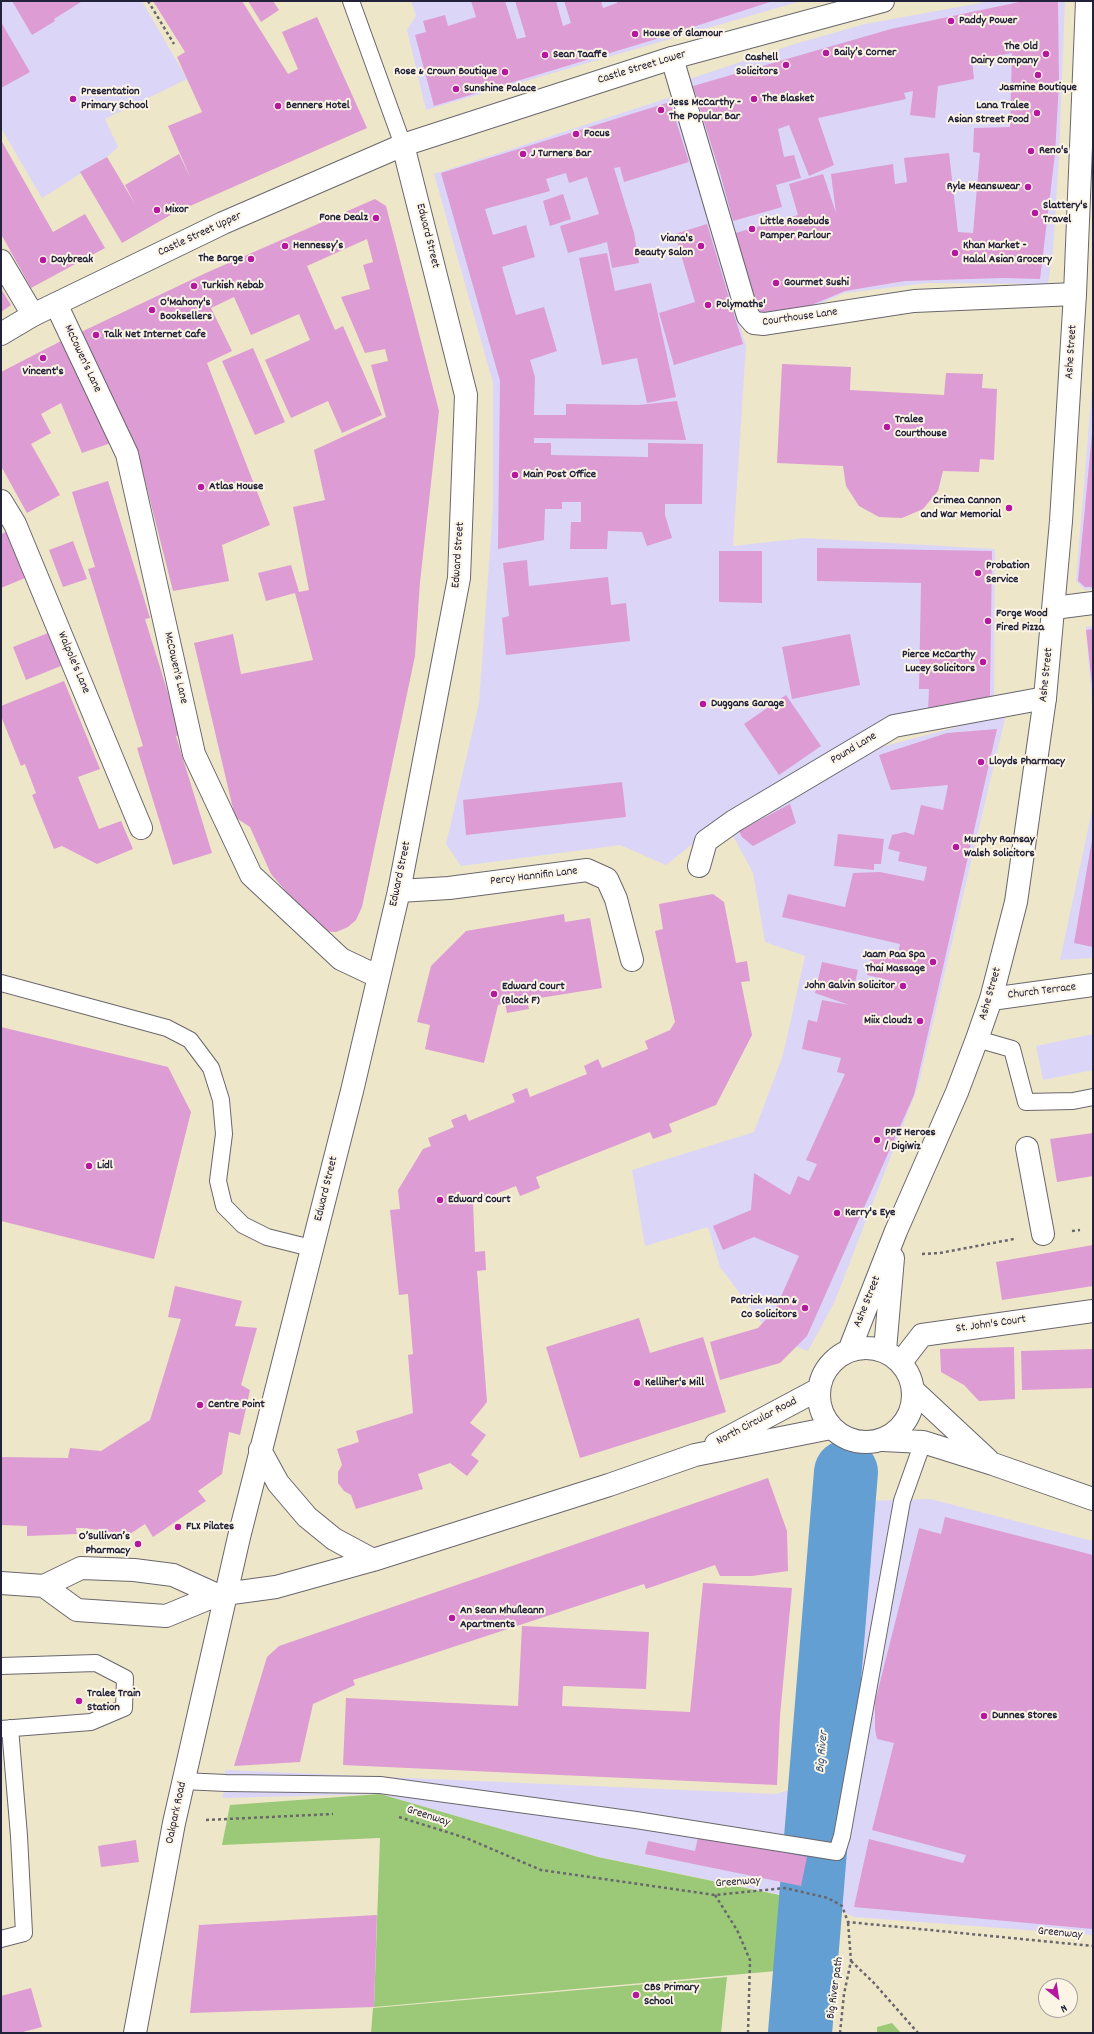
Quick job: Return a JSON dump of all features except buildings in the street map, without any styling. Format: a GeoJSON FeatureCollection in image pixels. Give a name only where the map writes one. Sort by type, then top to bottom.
{"type":"FeatureCollection","features":[{"type":"Feature","properties":{"kind":"main road","name":"Castle Street Lower"},"geometry":{"type":"LineString","coordinates":[[403,145],[672,58],[883,1]]}},
{"type":"Feature","properties":{"kind":"main road","name":"Ashe Street"},"geometry":{"type":"LineString","coordinates":[[849,1351],[896,1231],[957,1092],[977,1039],[991,999],[1016,902],[1045,698],[1054,608],[1075,294],[1087,1]]}},
{"type":"Feature","properties":{"kind":"main road","name":"Courthouse Lane"},"geometry":{"type":"LineString","coordinates":[[672,58],[748,316],[754,323],[764,324],[914,301],[1075,294]]}},
{"type":"Feature","properties":{"kind":"main road","name":"Castle Street Upper"},"geometry":{"type":"LineString","coordinates":[[1,334],[33,315],[223,223],[403,145]]}},
{"type":"Feature","properties":{"kind":"main road","name":"Edward Street"},"geometry":{"type":"LineString","coordinates":[[222,1595],[352,1091],[377,976],[399,891],[459,578],[466,395],[403,145]]}},
{"type":"Feature","properties":{"kind":"main road"},"geometry":{"type":"LineString","coordinates":[[1,261],[33,315]]}},
{"type":"Feature","properties":{"kind":"main road","name":"McCowen's Lane"},"geometry":{"type":"LineString","coordinates":[[56,304],[127,454],[194,754],[251,875],[341,959],[377,976]]}},
{"type":"Feature","properties":{"kind":"main road","name":"Walpole's Lane"},"geometry":{"type":"LineString","coordinates":[[1,501],[18,531],[142,828]]}},
{"type":"Feature","properties":{"kind":"main road"},"geometry":{"type":"LineString","coordinates":[[1054,608],[1093,603]]}},
{"type":"Feature","properties":{"kind":"main road","name":"Pound Lane"},"geometry":{"type":"LineString","coordinates":[[699,866],[706,841],[734,821],[894,726],[1045,698]]}},
{"type":"Feature","properties":{"kind":"main road","name":"Percy Hannifin Lane"},"geometry":{"type":"LineString","coordinates":[[399,891],[449,888],[587,870],[607,879],[616,899],[632,960]]}},
{"type":"Feature","properties":{"kind":"main road","name":"Church Terrace"},"geometry":{"type":"LineString","coordinates":[[991,999],[1093,986]]}},
{"type":"Feature","properties":{"kind":"main road"},"geometry":{"type":"LineString","coordinates":[[1027,1148],[1043,1234]]}},
{"type":"Feature","properties":{"kind":"main road","name":"Ashe Street"},"geometry":{"type":"LineString","coordinates":[[893,1356],[893,1255],[896,1231]]}},
{"type":"Feature","properties":{"kind":"main road","name":"St. John's Court"},"geometry":{"type":"LineString","coordinates":[[893,1356],[922,1335],[1093,1311]]}},
{"type":"Feature","properties":{"kind":"main road"},"geometry":{"type":"LineString","coordinates":[[993,1464],[914,1391],[893,1356],[866,1348],[849,1351],[835,1360],[824,1373],[819,1389],[820,1405],[831,1428],[844,1438],[867,1443],[883,1440],[923,1442],[993,1464],[1093,1499]]}},
{"type":"Feature","properties":{"kind":"main road","name":"North Circular Road"},"geometry":{"type":"LineString","coordinates":[[695,1455],[819,1389]]}},
{"type":"Feature","properties":{"kind":"main road"},"geometry":{"type":"LineString","coordinates":[[883,1440],[902,1427],[911,1413],[914,1391]]}},
{"type":"Feature","properties":{"kind":"main road"},"geometry":{"type":"LineString","coordinates":[[44,1586],[77,1610],[166,1616],[222,1595],[276,1587],[373,1560],[595,1490],[695,1455],[831,1428]]}},
{"type":"Feature","properties":{"kind":"main road"},"geometry":{"type":"LineString","coordinates":[[260,1450],[278,1483],[307,1517],[334,1539],[373,1560]]}},
{"type":"Feature","properties":{"kind":"main road"},"geometry":{"type":"LineString","coordinates":[[1,1584],[44,1586],[81,1568],[134,1570],[173,1575],[222,1595]]}},
{"type":"Feature","properties":{"kind":"main road","name":"Oakpark Road"},"geometry":{"type":"LineString","coordinates":[[135,2033],[174,1823],[222,1595]]}},
{"type":"Feature","properties":{"kind":"lane"},"geometry":{"type":"LineString","coordinates":[[352,1],[403,145]]}},
{"type":"Feature","properties":{"kind":"lane"},"geometry":{"type":"LineString","coordinates":[[1,982],[167,1028],[190,1040],[211,1068],[221,1100],[224,1134],[218,1181],[224,1206],[243,1225],[267,1237],[311,1248]]}},
{"type":"Feature","properties":{"kind":"lane"},"geometry":{"type":"LineString","coordinates":[[977,1039],[1012,1049],[1026,1102],[1073,1101],[1093,1097]]}},
{"type":"Feature","properties":{"kind":"lane"},"geometry":{"type":"LineString","coordinates":[[184,1781],[380,1785],[636,1820],[837,1852],[842,1836],[902,1501],[923,1442]]}},
{"type":"Feature","properties":{"kind":"lane"},"geometry":{"type":"LineString","coordinates":[[1,1666],[96,1663],[125,1678],[124,1708],[91,1722],[6,1728],[19,1836],[24,1933],[1,1939]]}},
{"type":"Feature","properties":{"kind":"path"},"geometry":{"type":"LineString","coordinates":[[148,1],[174,44]]}},
{"type":"Feature","properties":{"kind":"path"},"geometry":{"type":"LineString","coordinates":[[893,1255],[940,1253],[1043,1234],[1080,1230]]}},
{"type":"Feature","properties":{"kind":"path"},"geometry":{"type":"LineString","coordinates":[[174,1823],[336,1813]]}},
{"type":"Feature","properties":{"kind":"path","name":"Greenway"},"geometry":{"type":"LineString","coordinates":[[396,1816],[466,1838],[541,1870],[715,1895],[785,1888],[828,1898],[842,1906],[848,1922],[1093,1946]]}},
{"type":"Feature","properties":{"kind":"path"},"geometry":{"type":"LineString","coordinates":[[715,1895],[737,1930],[750,1960],[748,2033]]}},
{"type":"Feature","properties":{"kind":"path","name":"Big River path"},"geometry":{"type":"LineString","coordinates":[[840,2033],[844,1994],[851,1961],[848,1922]]}},
{"type":"Feature","properties":{"kind":"path"},"geometry":{"type":"LineString","coordinates":[[851,1961],[873,1982],[918,2033]]}},
{"type":"Feature","properties":{"kind":"shaded area","name":"Presentation Primary School"},"geometry":{"type":"Polygon","coordinates":[[[1,1],[142,1],[187,79],[105,119],[118,147],[107,157],[42,198],[1,128],[1,1]]]}},
{"type":"Feature","properties":{"kind":"shaded area"},"geometry":{"type":"Polygon","coordinates":[[[411,1],[801,1],[426,110],[407,30],[416,16],[411,1]]]}},
{"type":"Feature","properties":{"kind":"shaded area"},"geometry":{"type":"Polygon","coordinates":[[[991,1],[1065,1],[1059,156],[1053,252],[1048,284],[928,283],[844,293],[796,314],[754,323],[686,80],[798,43],[865,24],[991,1]]]}},
{"type":"Feature","properties":{"kind":"shaded area"},"geometry":{"type":"Polygon","coordinates":[[[671,97],[746,346],[733,546],[805,538],[995,549],[994,700],[874,726],[700,838],[666,865],[620,845],[461,866],[446,844],[479,703],[493,507],[493,383],[434,174],[671,97]]]}},
{"type":"Feature","properties":{"kind":"shaded area"},"geometry":{"type":"Polygon","coordinates":[[[1093,375],[1093,589],[1085,590],[1076,581],[1093,375]]]}},
{"type":"Feature","properties":{"kind":"shaded area"},"geometry":{"type":"Polygon","coordinates":[[[1093,626],[1093,719],[1086,627],[1093,626]]]}},
{"type":"Feature","properties":{"kind":"shaded area"},"geometry":{"type":"Polygon","coordinates":[[[1006,714],[918,1086],[835,1301],[808,1351],[774,1339],[720,1267],[708,1227],[645,1246],[632,1170],[754,1132],[783,1055],[805,956],[765,942],[753,873],[730,830],[881,747],[1006,714]]]}},
{"type":"Feature","properties":{"kind":"shaded area"},"geometry":{"type":"Polygon","coordinates":[[[1093,806],[1093,958],[1060,960],[1093,806]]]}},
{"type":"Feature","properties":{"kind":"shaded area"},"geometry":{"type":"Polygon","coordinates":[[[1093,1034],[1093,1070],[1043,1080],[1036,1046],[1093,1034]]]}},
{"type":"Feature","properties":{"kind":"shaded area"},"geometry":{"type":"Polygon","coordinates":[[[930,1499],[1093,1541],[1093,1935],[854,1917],[826,1904],[598,1857],[380,1794],[222,1798],[226,1783],[225,1770],[776,1794],[818,1782],[842,1766],[848,1725],[862,1501],[930,1499]]]}},
{"type":"Feature","properties":{"kind":"green space"},"geometry":{"type":"Polygon","coordinates":[[[380,1794],[598,1857],[784,1896],[776,1971],[374,2007],[380,1838],[222,1845],[230,1805],[380,1794]]]}},
{"type":"Feature","properties":{"kind":"green space","name":"CBS Primary School"},"geometry":{"type":"Polygon","coordinates":[[[727,1977],[721,2033],[371,2033],[373,2008],[727,1977]]]}},
{"type":"Feature","properties":{"kind":"green space"},"geometry":{"type":"Polygon","coordinates":[[[892,2023],[901,2033],[877,2033],[877,2027],[892,2023]]]}},
{"type":"Feature","properties":{"kind":"waterway","name":"Big River"},"geometry":{"type":"LineString","coordinates":[[800,2033],[846,1472]]}},
{"type":"Feature","properties":{"kind":"place","name":"Paddy Power"},"geometry":{"type":"Point","coordinates":[951,21]}},
{"type":"Feature","properties":{"kind":"place","name":"House of Glamour"},"geometry":{"type":"Point","coordinates":[635,34]}},
{"type":"Feature","properties":{"kind":"place","name":"Baily’s Corner"},"geometry":{"type":"Point","coordinates":[826,53]}},
{"type":"Feature","properties":{"kind":"place","name":"The Old Dairy Company"},"geometry":{"type":"Point","coordinates":[1046,54]}},
{"type":"Feature","properties":{"kind":"place","name":"Sean Taaffe"},"geometry":{"type":"Point","coordinates":[545,55]}},
{"type":"Feature","properties":{"kind":"place","name":"Cashell Solicitors"},"geometry":{"type":"Point","coordinates":[786,65]}},
{"type":"Feature","properties":{"kind":"place","name":"Rose & Crown Boutique"},"geometry":{"type":"Point","coordinates":[505,72]}},
{"type":"Feature","properties":{"kind":"place","name":"Jasmine Boutique"},"geometry":{"type":"Point","coordinates":[1038,75]}},
{"type":"Feature","properties":{"kind":"place","name":"Sunshine Palace"},"geometry":{"type":"Point","coordinates":[456,89]}},
{"type":"Feature","properties":{"kind":"place","name":"Presentation Primary School"},"geometry":{"type":"Point","coordinates":[73,99]}},
{"type":"Feature","properties":{"kind":"place","name":"The Blasket"},"geometry":{"type":"Point","coordinates":[754,99]}},
{"type":"Feature","properties":{"kind":"place","name":"Benners Hotel"},"geometry":{"type":"Point","coordinates":[278,106]}},
{"type":"Feature","properties":{"kind":"place","name":"Jess McCarthy - The Popular Bar"},"geometry":{"type":"Point","coordinates":[661,110]}},
{"type":"Feature","properties":{"kind":"place","name":"Lana Tralee Asian Street Food"},"geometry":{"type":"Point","coordinates":[1037,113]}},
{"type":"Feature","properties":{"kind":"place","name":"Focus"},"geometry":{"type":"Point","coordinates":[576,134]}},
{"type":"Feature","properties":{"kind":"place","name":"Reno's"},"geometry":{"type":"Point","coordinates":[1031,151]}},
{"type":"Feature","properties":{"kind":"place","name":"J Turners Bar"},"geometry":{"type":"Point","coordinates":[523,154]}},
{"type":"Feature","properties":{"kind":"place","name":"Ryle Meanswear"},"geometry":{"type":"Point","coordinates":[1028,187]}},
{"type":"Feature","properties":{"kind":"place","name":"Mixor"},"geometry":{"type":"Point","coordinates":[157,210]}},
{"type":"Feature","properties":{"kind":"place","name":"Slattery's Travel"},"geometry":{"type":"Point","coordinates":[1035,213]}},
{"type":"Feature","properties":{"kind":"place","name":"Fone Dealz"},"geometry":{"type":"Point","coordinates":[376,218]}},
{"type":"Feature","properties":{"kind":"place","name":"Little Rosebuds Pamper Parlour"},"geometry":{"type":"Point","coordinates":[752,229]}},
{"type":"Feature","properties":{"kind":"place","name":"Hennessy’s"},"geometry":{"type":"Point","coordinates":[285,246]}},
{"type":"Feature","properties":{"kind":"place","name":"Viana's Beauty Salon"},"geometry":{"type":"Point","coordinates":[701,246]}},
{"type":"Feature","properties":{"kind":"place","name":"Khan Market - Halal Asian Grocery"},"geometry":{"type":"Point","coordinates":[955,253]}},
{"type":"Feature","properties":{"kind":"place","name":"The Barge"},"geometry":{"type":"Point","coordinates":[251,259]}},
{"type":"Feature","properties":{"kind":"place","name":"Daybreak"},"geometry":{"type":"Point","coordinates":[43,260]}},
{"type":"Feature","properties":{"kind":"place","name":"Gourmet Sushi"},"geometry":{"type":"Point","coordinates":[776,283]}},
{"type":"Feature","properties":{"kind":"place","name":"Turkish Kebab"},"geometry":{"type":"Point","coordinates":[194,286]}},
{"type":"Feature","properties":{"kind":"place","name":"Polymaths'"},"geometry":{"type":"Point","coordinates":[708,305]}},
{"type":"Feature","properties":{"kind":"place","name":"O'Mahony's Booksellers"},"geometry":{"type":"Point","coordinates":[152,310]}},
{"type":"Feature","properties":{"kind":"place","name":"Talk Net Internet Cafe"},"geometry":{"type":"Point","coordinates":[96,335]}},
{"type":"Feature","properties":{"kind":"place","name":"Vincent's"},"geometry":{"type":"Point","coordinates":[43,358]}},
{"type":"Feature","properties":{"kind":"place","name":"Tralee Courthouse"},"geometry":{"type":"Point","coordinates":[887,427]}},
{"type":"Feature","properties":{"kind":"place","name":"Main Post Office"},"geometry":{"type":"Point","coordinates":[515,475]}},
{"type":"Feature","properties":{"kind":"place","name":"Atlas House"},"geometry":{"type":"Point","coordinates":[201,487]}},
{"type":"Feature","properties":{"kind":"place","name":"Crimea Cannon and War Memorial"},"geometry":{"type":"Point","coordinates":[1009,508]}},
{"type":"Feature","properties":{"kind":"place","name":"Probation Service"},"geometry":{"type":"Point","coordinates":[978,573]}},
{"type":"Feature","properties":{"kind":"place","name":"Forge Wood Fired Pizza"},"geometry":{"type":"Point","coordinates":[988,621]}},
{"type":"Feature","properties":{"kind":"place","name":"Pierce McCarthy Lucey Solicitors"},"geometry":{"type":"Point","coordinates":[983,662]}},
{"type":"Feature","properties":{"kind":"place","name":"Duggans Garage"},"geometry":{"type":"Point","coordinates":[703,704]}},
{"type":"Feature","properties":{"kind":"place","name":"Lloyds Pharmacy"},"geometry":{"type":"Point","coordinates":[981,762]}},
{"type":"Feature","properties":{"kind":"place","name":"Murphy Ramsay Walsh Solicitors"},"geometry":{"type":"Point","coordinates":[956,847]}},
{"type":"Feature","properties":{"kind":"place","name":"Jaam Paa Spa Thai Massage"},"geometry":{"type":"Point","coordinates":[933,962]}},
{"type":"Feature","properties":{"kind":"place","name":"John Galvin Solicitor"},"geometry":{"type":"Point","coordinates":[903,986]}},
{"type":"Feature","properties":{"kind":"place","name":"Edward Court (Block F)"},"geometry":{"type":"Point","coordinates":[494,994]}},
{"type":"Feature","properties":{"kind":"place","name":"Miix Cloudz"},"geometry":{"type":"Point","coordinates":[920,1021]}},
{"type":"Feature","properties":{"kind":"place","name":"PPE Heroes / DigiWiz"},"geometry":{"type":"Point","coordinates":[877,1140]}},
{"type":"Feature","properties":{"kind":"place","name":"Lidl"},"geometry":{"type":"Point","coordinates":[89,1166]}},
{"type":"Feature","properties":{"kind":"place","name":"Edward Court"},"geometry":{"type":"Point","coordinates":[440,1200]}},
{"type":"Feature","properties":{"kind":"place","name":"Kerry's Eye"},"geometry":{"type":"Point","coordinates":[837,1213]}},
{"type":"Feature","properties":{"kind":"place","name":"Patrick Mann & Co Solicitors"},"geometry":{"type":"Point","coordinates":[805,1308]}},
{"type":"Feature","properties":{"kind":"place","name":"Kelliher's Mill"},"geometry":{"type":"Point","coordinates":[637,1383]}},
{"type":"Feature","properties":{"kind":"place","name":"Centre Point"},"geometry":{"type":"Point","coordinates":[200,1405]}},
{"type":"Feature","properties":{"kind":"place","name":"FLX Pilates"},"geometry":{"type":"Point","coordinates":[178,1527]}},
{"type":"Feature","properties":{"kind":"place","name":"O’Sullivan’s Pharmacy"},"geometry":{"type":"Point","coordinates":[138,1544]}},
{"type":"Feature","properties":{"kind":"place","name":"An Sean Mhuíleann Apartments"},"geometry":{"type":"Point","coordinates":[452,1618]}},
{"type":"Feature","properties":{"kind":"place","name":"Tralee Train Station"},"geometry":{"type":"Point","coordinates":[79,1701]}},
{"type":"Feature","properties":{"kind":"place","name":"Dunnes Stores"},"geometry":{"type":"Point","coordinates":[984,1716]}},
{"type":"Feature","properties":{"kind":"place","name":"CBS Primary School"},"geometry":{"type":"Point","coordinates":[636,1995]}}]}
